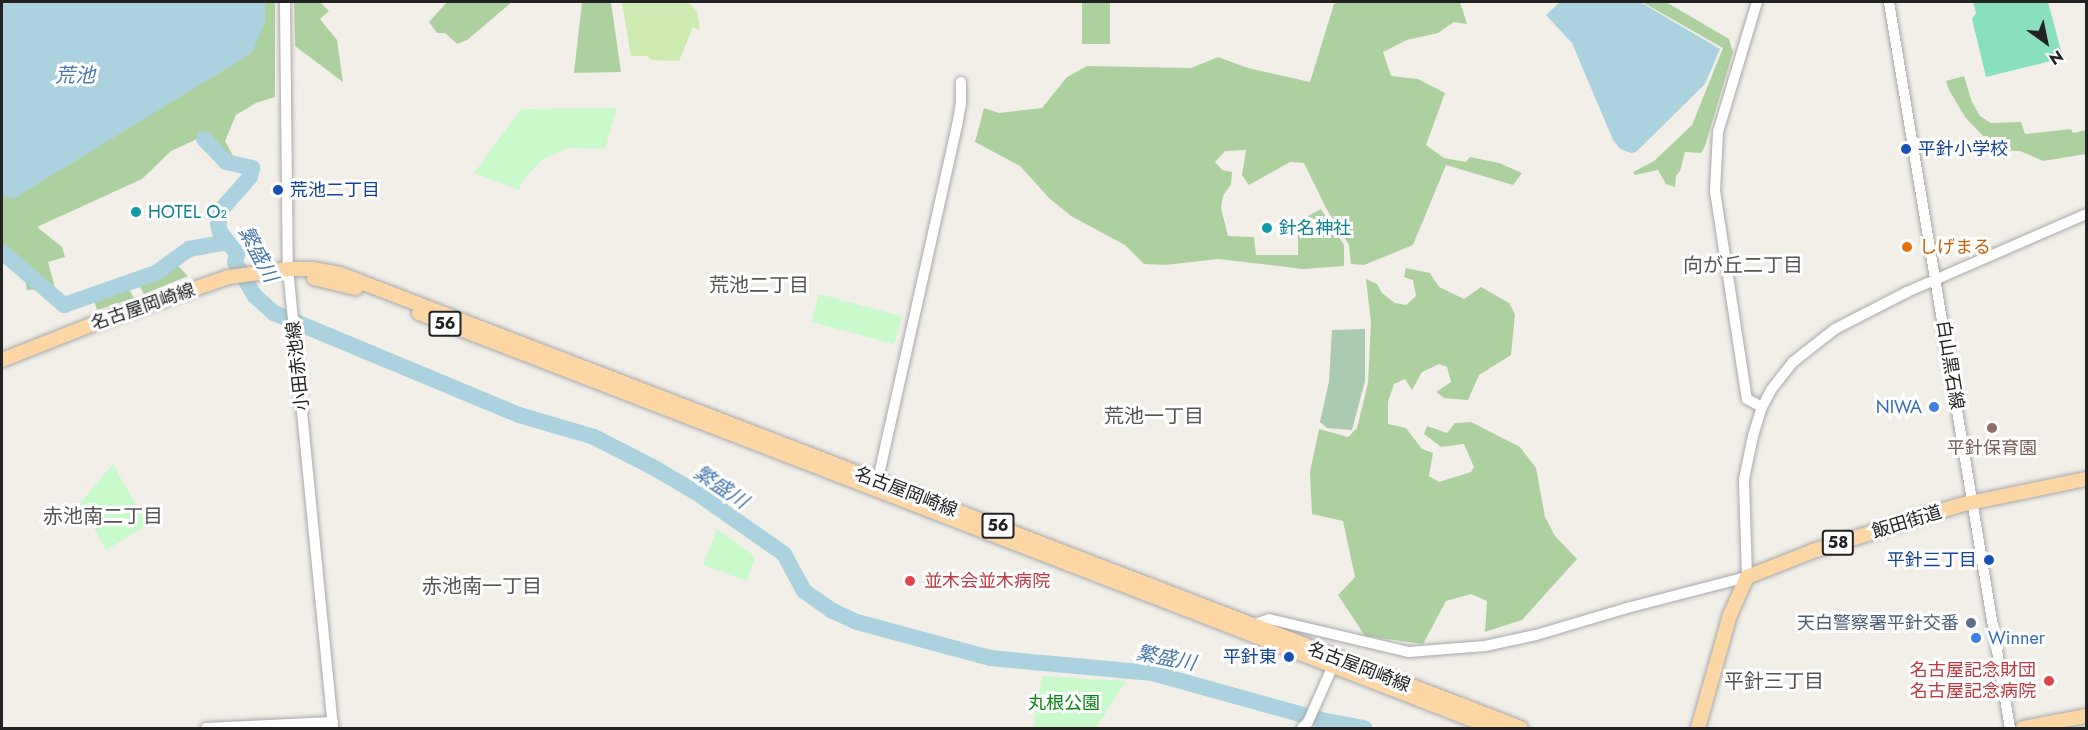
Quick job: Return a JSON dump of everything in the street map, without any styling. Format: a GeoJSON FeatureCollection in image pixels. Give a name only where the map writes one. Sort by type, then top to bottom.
{"type":"FeatureCollection","features":[{"type":"Feature","properties":{"kind":"main road","name":"名古屋岡崎線"},"geometry":{"type":"LineString","coordinates":[[2,360],[91,325],[232,276],[288,269],[314,269],[362,281],[877,486],[1335,662],[1521,729]]}},
{"type":"Feature","properties":{"kind":"main road","name":"飯田街道"},"geometry":{"type":"LineString","coordinates":[[1747,577],[1813,551],[1972,502],[2086,479]]}},
{"type":"Feature","properties":{"kind":"main road","name":"名古屋岡崎線"},"geometry":{"type":"LineString","coordinates":[[877,486],[1252,625],[1494,729]]}},
{"type":"Feature","properties":{"kind":"main road"},"geometry":{"type":"LineString","coordinates":[[1698,729],[1730,615],[1747,577]]}},
{"type":"Feature","properties":{"kind":"main road"},"geometry":{"type":"LineString","coordinates":[[2023,729],[2086,716]]}},
{"type":"Feature","properties":{"kind":"street","name":"小田赤池線"},"geometry":{"type":"LineString","coordinates":[[285,2],[288,269],[333,725]]}},
{"type":"Feature","properties":{"kind":"street"},"geometry":{"type":"LineString","coordinates":[[1756,2],[1718,132],[1715,191],[1747,399],[1762,407]]}},
{"type":"Feature","properties":{"kind":"street","name":"白山黒石線"},"geometry":{"type":"LineString","coordinates":[[1889,2],[2010,729]]}},
{"type":"Feature","properties":{"kind":"street"},"geometry":{"type":"LineString","coordinates":[[877,486],[957,126],[961,103],[961,82]]}},
{"type":"Feature","properties":{"kind":"street"},"geometry":{"type":"LineString","coordinates":[[1252,625],[1269,619],[1409,652],[1485,645],[1536,635],[1627,608],[1747,577],[1744,479],[1762,407],[1771,390],[1793,362],[1835,329],[1936,280],[2086,213]]}},
{"type":"Feature","properties":{"kind":"street"},"geometry":{"type":"LineString","coordinates":[[1305,725],[1335,662]]}},
{"type":"Feature","properties":{"kind":"street"},"geometry":{"type":"LineString","coordinates":[[206,729],[333,725]]}},
{"type":"Feature","properties":{"kind":"green space"},"geometry":{"type":"Polygon","coordinates":[[[265,2],[275,2],[275,97],[256,103],[236,115],[225,141],[237,163],[226,161],[210,146],[197,139],[171,151],[142,179],[37,227],[62,247],[65,257],[48,262],[59,302],[42,289],[27,290],[24,274],[2,255],[2,195],[265,21],[265,2]]]}},
{"type":"Feature","properties":{"kind":"green space"},"geometry":{"type":"Polygon","coordinates":[[[294,2],[320,2],[329,11],[320,19],[337,40],[343,82],[295,46],[294,2]]]}},
{"type":"Feature","properties":{"kind":"green space"},"geometry":{"type":"Polygon","coordinates":[[[447,2],[512,2],[467,40],[457,44],[445,33],[437,33],[429,22],[447,2]]]}},
{"type":"Feature","properties":{"kind":"green space"},"geometry":{"type":"Polygon","coordinates":[[[582,2],[611,2],[621,72],[574,73],[582,2]]]}},
{"type":"Feature","properties":{"kind":"green space"},"geometry":{"type":"Polygon","coordinates":[[[622,2],[688,2],[697,11],[700,30],[693,27],[679,61],[651,60],[647,56],[631,56],[622,2]]]}},
{"type":"Feature","properties":{"kind":"green space"},"geometry":{"type":"Polygon","coordinates":[[[1082,2],[1110,2],[1110,44],[1082,44],[1082,2]]]}},
{"type":"Feature","properties":{"kind":"green space"},"geometry":{"type":"Polygon","coordinates":[[[1339,2],[1460,2],[1467,24],[1454,22],[1438,33],[1407,40],[1383,52],[1391,76],[1418,79],[1445,93],[1426,145],[1444,158],[1466,162],[1470,157],[1499,163],[1522,173],[1513,185],[1446,165],[1413,245],[1364,265],[1351,264],[1349,245],[1326,208],[1304,163],[1290,162],[1249,185],[1242,175],[1246,150],[1225,151],[1215,162],[1222,170],[1232,172],[1231,184],[1223,196],[1221,208],[1228,236],[1254,237],[1256,255],[1298,255],[1298,234],[1306,231],[1308,216],[1321,209],[1344,245],[1344,266],[1303,269],[1218,259],[1165,265],[1144,264],[1125,245],[1071,216],[1049,198],[1020,166],[975,142],[984,108],[999,113],[1042,108],[1067,77],[1087,66],[1191,68],[1218,57],[1248,68],[1310,82],[1334,4],[1339,2]]]}},
{"type":"Feature","properties":{"kind":"green space"},"geometry":{"type":"Polygon","coordinates":[[[1642,2],[1666,2],[1729,39],[1733,52],[1705,146],[1701,153],[1685,152],[1680,171],[1676,176],[1675,187],[1666,184],[1658,170],[1635,175],[1633,172],[1654,161],[1692,125],[1723,48],[1642,2]]]}},
{"type":"Feature","properties":{"kind":"green space"},"geometry":{"type":"Polygon","coordinates":[[[1973,2],[2048,2],[2063,58],[1986,77],[1972,19],[1976,13],[1973,2]]]}},
{"type":"Feature","properties":{"kind":"green space"},"geometry":{"type":"Polygon","coordinates":[[[1964,76],[1972,102],[1980,116],[1991,123],[2021,122],[2025,134],[2071,129],[2073,133],[2086,130],[2086,154],[2043,161],[2020,151],[1993,150],[1988,136],[1983,136],[1965,117],[1949,90],[1946,81],[1964,76]]]}},
{"type":"Feature","properties":{"kind":"green space"},"geometry":{"type":"Polygon","coordinates":[[[617,108],[605,149],[568,148],[543,159],[523,180],[519,190],[474,173],[521,109],[617,108]]]}},
{"type":"Feature","properties":{"kind":"green space"},"geometry":{"type":"Polygon","coordinates":[[[170,258],[188,276],[144,294],[134,276],[170,258]]]}},
{"type":"Feature","properties":{"kind":"green space"},"geometry":{"type":"Polygon","coordinates":[[[1406,268],[1430,273],[1439,287],[1464,299],[1481,287],[1509,303],[1515,314],[1511,355],[1479,375],[1468,400],[1444,398],[1436,392],[1451,382],[1447,367],[1439,364],[1422,372],[1412,390],[1405,379],[1394,384],[1388,402],[1388,424],[1406,428],[1422,449],[1433,453],[1429,476],[1439,482],[1471,472],[1474,467],[1464,444],[1441,447],[1424,434],[1427,426],[1447,433],[1455,423],[1471,422],[1520,447],[1536,468],[1545,517],[1555,536],[1577,559],[1522,620],[1485,632],[1487,601],[1471,594],[1446,601],[1423,644],[1365,636],[1338,595],[1355,577],[1343,521],[1312,514],[1310,472],[1319,429],[1348,437],[1357,428],[1368,383],[1371,323],[1366,279],[1377,284],[1382,293],[1395,303],[1406,305],[1416,296],[1413,280],[1404,277],[1406,268]]]}},
{"type":"Feature","properties":{"kind":"green space"},"geometry":{"type":"Polygon","coordinates":[[[124,281],[134,298],[97,310],[91,291],[124,281]]]}},
{"type":"Feature","properties":{"kind":"green space"},"geometry":{"type":"Polygon","coordinates":[[[819,294],[902,316],[895,344],[811,322],[819,294]]]}},
{"type":"Feature","properties":{"kind":"green space"},"geometry":{"type":"Polygon","coordinates":[[[1365,329],[1365,381],[1352,430],[1327,428],[1320,422],[1329,381],[1332,330],[1365,329]]]}},
{"type":"Feature","properties":{"kind":"green space"},"geometry":{"type":"Polygon","coordinates":[[[113,464],[147,525],[106,550],[80,503],[113,464]]]}},
{"type":"Feature","properties":{"kind":"green space"},"geometry":{"type":"Polygon","coordinates":[[[717,529],[755,557],[747,581],[703,565],[717,529]]]}},
{"type":"Feature","properties":{"kind":"green space","name":"丸根公園"},"geometry":{"type":"Polygon","coordinates":[[[1042,676],[1126,681],[1096,728],[1033,728],[1042,676]]]}},
{"type":"Feature","properties":{"kind":"water","name":"荒池"},"geometry":{"type":"Polygon","coordinates":[[[2,2],[265,2],[265,21],[252,53],[13,199],[2,195],[2,2]]]}},
{"type":"Feature","properties":{"kind":"water"},"geometry":{"type":"Polygon","coordinates":[[[1560,2],[1640,2],[1720,49],[1705,84],[1636,152],[1631,153],[1620,149],[1613,140],[1572,43],[1546,15],[1560,2]]]}},
{"type":"Feature","properties":{"kind":"waterway","name":"繁盛川"},"geometry":{"type":"LineString","coordinates":[[204,139],[226,162],[252,168],[250,177],[221,210],[218,225],[220,232],[237,254],[235,262],[255,296],[274,313],[519,415],[594,437],[651,466],[697,493],[784,554],[804,591],[833,611],[857,622],[990,658],[1152,673],[1321,720],[1364,728]]}},
{"type":"Feature","properties":{"kind":"waterway"},"geometry":{"type":"LineString","coordinates":[[2,252],[64,305],[156,273],[189,249],[227,242]]}},
{"type":"Feature","properties":{"kind":"place","name":"平針小学校"},"geometry":{"type":"Point","coordinates":[1906,149]}},
{"type":"Feature","properties":{"kind":"place","name":"荒池二丁目"},"geometry":{"type":"Point","coordinates":[278,190]}},
{"type":"Feature","properties":{"kind":"place","name":"HOTEL O₂"},"geometry":{"type":"Point","coordinates":[136,212]}},
{"type":"Feature","properties":{"kind":"place","name":"針名神社"},"geometry":{"type":"Point","coordinates":[1267,228]}},
{"type":"Feature","properties":{"kind":"place","name":"しげまる"},"geometry":{"type":"Point","coordinates":[1907,247]}},
{"type":"Feature","properties":{"kind":"place","name":"NIWA"},"geometry":{"type":"Point","coordinates":[1934,407]}},
{"type":"Feature","properties":{"kind":"place","name":"平針保育園"},"geometry":{"type":"Point","coordinates":[1992,428]}},
{"type":"Feature","properties":{"kind":"place","name":"平針三丁目"},"geometry":{"type":"Point","coordinates":[1989,560]}},
{"type":"Feature","properties":{"kind":"place","name":"並木会並木病院"},"geometry":{"type":"Point","coordinates":[910,581]}},
{"type":"Feature","properties":{"kind":"place","name":"天白警察署平針交番"},"geometry":{"type":"Point","coordinates":[1971,623]}},
{"type":"Feature","properties":{"kind":"place","name":"Winner"},"geometry":{"type":"Point","coordinates":[1976,638]}},
{"type":"Feature","properties":{"kind":"place","name":"平針東"},"geometry":{"type":"Point","coordinates":[1289,657]}},
{"type":"Feature","properties":{"kind":"place","name":"名古屋記念財団 名古屋記念病院"},"geometry":{"type":"Point","coordinates":[2049,681]}},
{"type":"Feature","properties":{"kind":"district","name":"向が丘二丁目"},"geometry":{"type":"Point","coordinates":[1743,265]}},
{"type":"Feature","properties":{"kind":"district","name":"荒池二丁目"},"geometry":{"type":"Point","coordinates":[759,285]}},
{"type":"Feature","properties":{"kind":"district","name":"荒池一丁目"},"geometry":{"type":"Point","coordinates":[1154,416]}},
{"type":"Feature","properties":{"kind":"district","name":"赤池南二丁目"},"geometry":{"type":"Point","coordinates":[103,516]}},
{"type":"Feature","properties":{"kind":"district","name":"赤池南一丁目"},"geometry":{"type":"Point","coordinates":[482,586]}},
{"type":"Feature","properties":{"kind":"district","name":"平針三丁目"},"geometry":{"type":"Point","coordinates":[1774,681]}}]}
